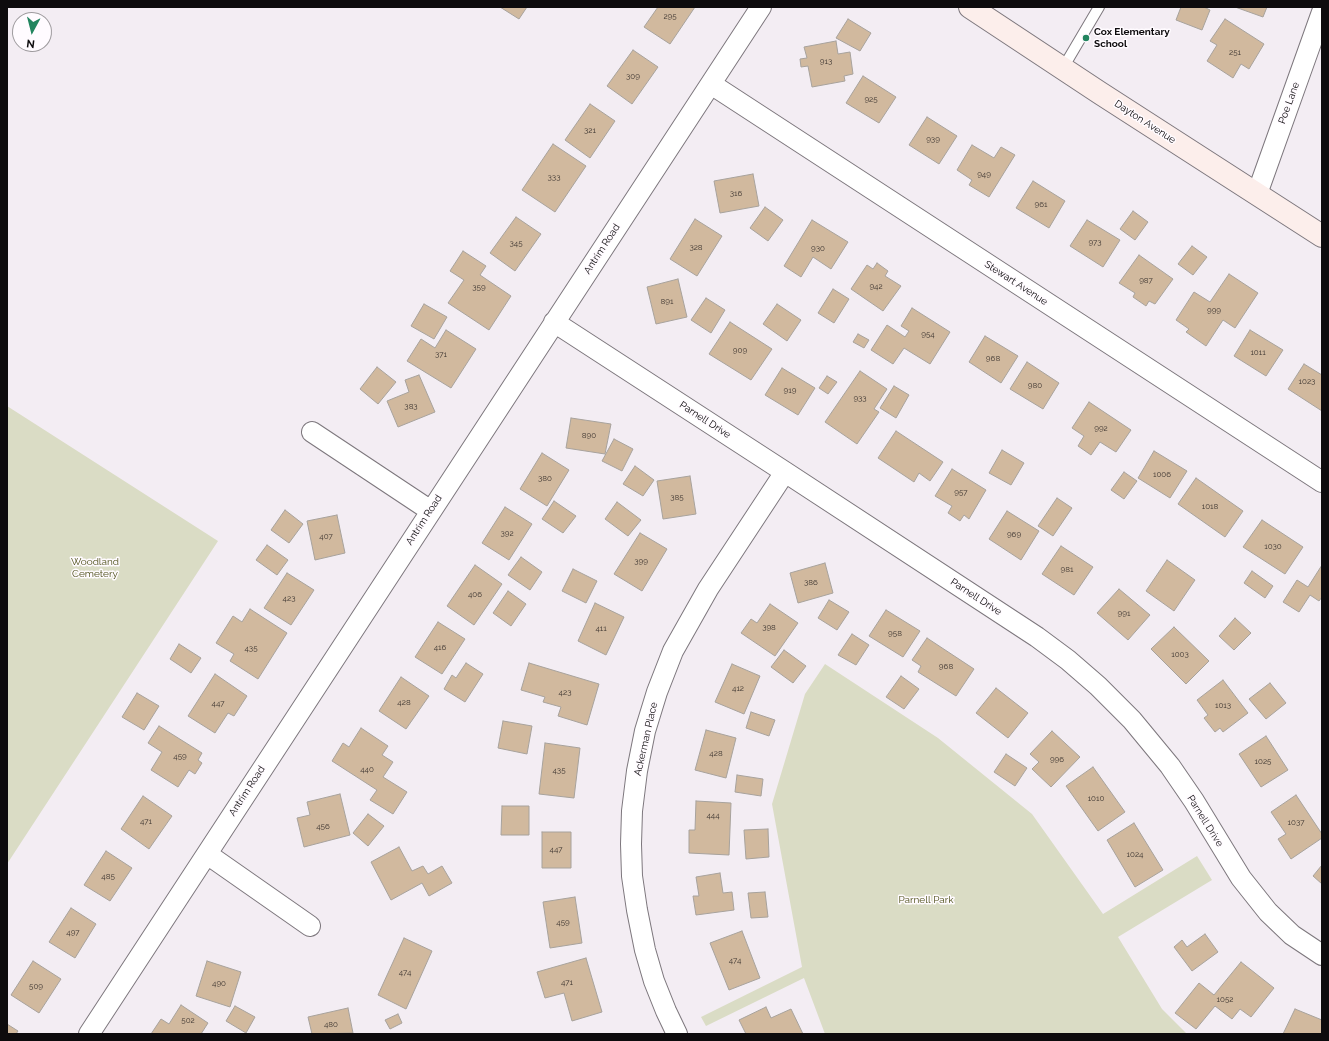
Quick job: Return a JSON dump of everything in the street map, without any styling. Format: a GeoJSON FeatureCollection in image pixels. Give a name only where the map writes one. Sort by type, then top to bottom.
{"type":"FeatureCollection","features":[{"type":"Feature","properties":{"kind":"main road","name":"Dayton Avenue"},"geometry":{"type":"LineString","coordinates":[[970,7],[1322,236]]}},
{"type":"Feature","properties":{"kind":"street","name":"Antrim Road"},"geometry":{"type":"LineString","coordinates":[[89,1034],[761,7]]}},
{"type":"Feature","properties":{"kind":"street","name":"Poe Lane"},"geometry":{"type":"LineString","coordinates":[[1257,194],[1322,12]]}},
{"type":"Feature","properties":{"kind":"street","name":"Stewart Avenue"},"geometry":{"type":"LineString","coordinates":[[711,84],[1322,482]]}},
{"type":"Feature","properties":{"kind":"street","name":"Parnell Drive"},"geometry":{"type":"LineString","coordinates":[[554,322],[1037,637],[1068,660],[1098,686],[1132,720],[1170,766],[1194,801],[1241,878],[1268,912],[1292,935],[1322,955]]}},
{"type":"Feature","properties":{"kind":"street"},"geometry":{"type":"LineString","coordinates":[[312,432],[430,511]]}},
{"type":"Feature","properties":{"kind":"street","name":"Ackerman Place"},"geometry":{"type":"LineString","coordinates":[[677,1034],[654,981],[645,950],[637,910],[632,876],[631,844],[632,811],[637,771],[645,731],[655,698],[673,651],[708,589],[785,472]]}},
{"type":"Feature","properties":{"kind":"street"},"geometry":{"type":"LineString","coordinates":[[207,854],[310,926]]}},
{"type":"Feature","properties":{"kind":"lane"},"geometry":{"type":"LineString","coordinates":[[1063,68],[1099,7]]}},
{"type":"Feature","properties":{"kind":"green space","name":"Woodland Cemetery"},"geometry":{"type":"Polygon","coordinates":[[[7,406],[218,541],[7,864],[7,406]]]}},
{"type":"Feature","properties":{"kind":"green space","name":"Parnell Park"},"geometry":{"type":"Polygon","coordinates":[[[825,664],[938,738],[1032,814],[1103,914],[1197,856],[1212,880],[1118,937],[1162,1009],[1187,1034],[825,1034],[804,978],[706,1026],[701,1017],[802,967],[772,804],[805,694],[825,664]]]}},
{"type":"Feature","properties":{"kind":"building"},"geometry":{"type":"Polygon","coordinates":[[[500,7],[527,7],[519,19],[500,7]]]}},
{"type":"Feature","properties":{"kind":"building"},"geometry":{"type":"Polygon","coordinates":[[[658,7],[695,7],[670,44],[644,27],[658,7]]]}},
{"type":"Feature","properties":{"kind":"building"},"geometry":{"type":"Polygon","coordinates":[[[1181,7],[1204,7],[1210,10],[1202,30],[1176,20],[1181,7]]]}},
{"type":"Feature","properties":{"kind":"building"},"geometry":{"type":"Polygon","coordinates":[[[1235,7],[1267,7],[1263,17],[1235,7]]]}},
{"type":"Feature","properties":{"kind":"building"},"geometry":{"type":"Polygon","coordinates":[[[848,19],[871,33],[860,51],[836,38],[848,19]]]}},
{"type":"Feature","properties":{"kind":"building"},"geometry":{"type":"Polygon","coordinates":[[[1225,19],[1264,44],[1249,69],[1241,64],[1233,78],[1207,61],[1217,45],[1210,41],[1225,19]]]}},
{"type":"Feature","properties":{"kind":"building"},"geometry":{"type":"Polygon","coordinates":[[[836,41],[838,54],[850,52],[853,74],[844,76],[845,81],[812,87],[808,66],[801,67],[800,59],[807,58],[804,47],[836,41]]]}},
{"type":"Feature","properties":{"kind":"building"},"geometry":{"type":"Polygon","coordinates":[[[633,50],[658,67],[632,104],[607,86],[633,50]]]}},
{"type":"Feature","properties":{"kind":"building"},"geometry":{"type":"Polygon","coordinates":[[[863,76],[896,97],[879,123],[846,103],[863,76]]]}},
{"type":"Feature","properties":{"kind":"building"},"geometry":{"type":"Polygon","coordinates":[[[590,104],[615,121],[590,158],[565,140],[590,104]]]}},
{"type":"Feature","properties":{"kind":"building"},"geometry":{"type":"Polygon","coordinates":[[[927,117],[957,136],[939,164],[909,145],[927,117]]]}},
{"type":"Feature","properties":{"kind":"building"},"geometry":{"type":"Polygon","coordinates":[[[553,144],[586,166],[555,212],[522,190],[553,144]]]}},
{"type":"Feature","properties":{"kind":"building"},"geometry":{"type":"Polygon","coordinates":[[[972,145],[994,158],[1001,147],[1015,155],[989,197],[969,185],[972,180],[957,170],[972,145]]]}},
{"type":"Feature","properties":{"kind":"building"},"geometry":{"type":"Polygon","coordinates":[[[753,174],[759,206],[720,213],[714,181],[753,174]]]}},
{"type":"Feature","properties":{"kind":"building"},"geometry":{"type":"Polygon","coordinates":[[[1033,181],[1065,201],[1049,228],[1016,208],[1033,181]]]}},
{"type":"Feature","properties":{"kind":"building"},"geometry":{"type":"Polygon","coordinates":[[[765,207],[783,220],[768,241],[750,228],[765,207]]]}},
{"type":"Feature","properties":{"kind":"building"},"geometry":{"type":"Polygon","coordinates":[[[1133,211],[1148,222],[1135,240],[1120,229],[1133,211]]]}},
{"type":"Feature","properties":{"kind":"building"},"geometry":{"type":"Polygon","coordinates":[[[516,217],[541,234],[515,271],[490,253],[516,217]]]}},
{"type":"Feature","properties":{"kind":"building"},"geometry":{"type":"Polygon","coordinates":[[[695,219],[722,236],[697,276],[670,259],[695,219]]]}},
{"type":"Feature","properties":{"kind":"building"},"geometry":{"type":"Polygon","coordinates":[[[812,220],[848,242],[831,269],[813,257],[801,277],[784,266],[812,220]]]}},
{"type":"Feature","properties":{"kind":"building"},"geometry":{"type":"Polygon","coordinates":[[[1087,220],[1120,240],[1103,267],[1070,246],[1087,220]]]}},
{"type":"Feature","properties":{"kind":"building"},"geometry":{"type":"Polygon","coordinates":[[[1192,246],[1207,257],[1193,275],[1178,264],[1192,246]]]}},
{"type":"Feature","properties":{"kind":"building"},"geometry":{"type":"Polygon","coordinates":[[[463,251],[486,266],[480,275],[511,296],[489,330],[448,303],[464,280],[450,271],[463,251]]]}},
{"type":"Feature","properties":{"kind":"building"},"geometry":{"type":"Polygon","coordinates":[[[1139,255],[1173,279],[1155,304],[1149,301],[1146,306],[1133,297],[1135,293],[1119,283],[1139,255]]]}},
{"type":"Feature","properties":{"kind":"building"},"geometry":{"type":"Polygon","coordinates":[[[877,263],[888,271],[885,276],[901,286],[883,311],[851,289],[867,265],[873,269],[877,263]]]}},
{"type":"Feature","properties":{"kind":"building"},"geometry":{"type":"Polygon","coordinates":[[[1229,274],[1258,293],[1235,328],[1223,320],[1206,346],[1186,332],[1189,329],[1176,320],[1194,292],[1210,302],[1229,274]]]}},
{"type":"Feature","properties":{"kind":"building"},"geometry":{"type":"Polygon","coordinates":[[[678,279],[687,317],[656,324],[647,287],[678,279]]]}},
{"type":"Feature","properties":{"kind":"building"},"geometry":{"type":"Polygon","coordinates":[[[833,289],[849,299],[834,323],[818,313],[833,289]]]}},
{"type":"Feature","properties":{"kind":"building"},"geometry":{"type":"Polygon","coordinates":[[[706,298],[725,310],[711,333],[691,320],[706,298]]]}},
{"type":"Feature","properties":{"kind":"building"},"geometry":{"type":"Polygon","coordinates":[[[424,304],[447,317],[434,339],[411,326],[424,304]]]}},
{"type":"Feature","properties":{"kind":"building"},"geometry":{"type":"Polygon","coordinates":[[[777,304],[801,320],[787,341],[763,324],[777,304]]]}},
{"type":"Feature","properties":{"kind":"building"},"geometry":{"type":"Polygon","coordinates":[[[912,308],[950,332],[930,364],[904,348],[893,364],[871,350],[887,325],[905,337],[909,331],[901,326],[912,308]]]}},
{"type":"Feature","properties":{"kind":"building"},"geometry":{"type":"Polygon","coordinates":[[[730,322],[772,349],[751,380],[709,354],[730,322]]]}},
{"type":"Feature","properties":{"kind":"building"},"geometry":{"type":"Polygon","coordinates":[[[446,330],[476,349],[451,388],[407,361],[421,339],[435,348],[446,330]]]}},
{"type":"Feature","properties":{"kind":"building"},"geometry":{"type":"Polygon","coordinates":[[[1250,330],[1283,350],[1266,376],[1234,356],[1250,330]]]}},
{"type":"Feature","properties":{"kind":"building"},"geometry":{"type":"Polygon","coordinates":[[[858,334],[869,340],[864,348],[853,342],[858,334]]]}},
{"type":"Feature","properties":{"kind":"building"},"geometry":{"type":"Polygon","coordinates":[[[985,336],[1018,356],[1001,383],[969,362],[985,336]]]}},
{"type":"Feature","properties":{"kind":"building"},"geometry":{"type":"Polygon","coordinates":[[[1027,362],[1059,383],[1043,409],[1010,389],[1027,362]]]}},
{"type":"Feature","properties":{"kind":"building"},"geometry":{"type":"Polygon","coordinates":[[[1304,364],[1322,375],[1322,411],[1288,389],[1304,364]]]}},
{"type":"Feature","properties":{"kind":"building"},"geometry":{"type":"Polygon","coordinates":[[[377,367],[396,382],[378,404],[360,389],[377,367]]]}},
{"type":"Feature","properties":{"kind":"building"},"geometry":{"type":"Polygon","coordinates":[[[782,368],[815,388],[798,415],[765,395],[782,368]]]}},
{"type":"Feature","properties":{"kind":"building"},"geometry":{"type":"Polygon","coordinates":[[[860,371],[887,389],[874,409],[879,412],[857,444],[825,422],[860,371]]]}},
{"type":"Feature","properties":{"kind":"building"},"geometry":{"type":"Polygon","coordinates":[[[419,375],[435,412],[398,427],[387,401],[409,392],[405,380],[419,375]]]}},
{"type":"Feature","properties":{"kind":"building"},"geometry":{"type":"Polygon","coordinates":[[[827,376],[837,382],[828,394],[819,388],[827,376]]]}},
{"type":"Feature","properties":{"kind":"building"},"geometry":{"type":"Polygon","coordinates":[[[894,386],[909,395],[896,418],[880,408],[894,386]]]}},
{"type":"Feature","properties":{"kind":"building"},"geometry":{"type":"Polygon","coordinates":[[[1089,402],[1131,430],[1116,452],[1100,442],[1091,455],[1078,446],[1084,436],[1072,428],[1089,402]]]}},
{"type":"Feature","properties":{"kind":"building"},"geometry":{"type":"Polygon","coordinates":[[[571,418],[611,424],[605,454],[566,448],[571,418]]]}},
{"type":"Feature","properties":{"kind":"building"},"geometry":{"type":"Polygon","coordinates":[[[896,431],[943,462],[930,481],[919,473],[914,482],[878,458],[896,431]]]}},
{"type":"Feature","properties":{"kind":"building"},"geometry":{"type":"Polygon","coordinates":[[[614,439],[633,449],[622,471],[602,461],[614,439]]]}},
{"type":"Feature","properties":{"kind":"building"},"geometry":{"type":"Polygon","coordinates":[[[1002,450],[1024,463],[1011,485],[989,473],[1002,450]]]}},
{"type":"Feature","properties":{"kind":"building"},"geometry":{"type":"Polygon","coordinates":[[[1154,451],[1187,471],[1170,498],[1138,478],[1154,451]]]}},
{"type":"Feature","properties":{"kind":"building"},"geometry":{"type":"Polygon","coordinates":[[[542,453],[569,470],[547,506],[520,489],[542,453]]]}},
{"type":"Feature","properties":{"kind":"building"},"geometry":{"type":"Polygon","coordinates":[[[635,466],[654,480],[643,496],[623,484],[635,466]]]}},
{"type":"Feature","properties":{"kind":"building"},"geometry":{"type":"Polygon","coordinates":[[[952,469],[986,490],[969,519],[964,515],[960,521],[948,513],[952,506],[935,496],[952,469]]]}},
{"type":"Feature","properties":{"kind":"building"},"geometry":{"type":"Polygon","coordinates":[[[1124,472],[1137,481],[1124,499],[1111,490],[1124,472]]]}},
{"type":"Feature","properties":{"kind":"building"},"geometry":{"type":"Polygon","coordinates":[[[690,476],[696,514],[663,519],[657,481],[690,476]]]}},
{"type":"Feature","properties":{"kind":"building"},"geometry":{"type":"Polygon","coordinates":[[[1196,478],[1243,511],[1225,537],[1178,504],[1196,478]]]}},
{"type":"Feature","properties":{"kind":"building"},"geometry":{"type":"Polygon","coordinates":[[[1057,498],[1072,508],[1053,536],[1038,526],[1057,498]]]}},
{"type":"Feature","properties":{"kind":"building"},"geometry":{"type":"Polygon","coordinates":[[[554,501],[576,516],[563,533],[542,519],[554,501]]]}},
{"type":"Feature","properties":{"kind":"building"},"geometry":{"type":"Polygon","coordinates":[[[617,502],[641,520],[628,536],[605,519],[617,502]]]}},
{"type":"Feature","properties":{"kind":"building"},"geometry":{"type":"Polygon","coordinates":[[[505,507],[532,524],[509,560],[482,543],[505,507]]]}},
{"type":"Feature","properties":{"kind":"building"},"geometry":{"type":"Polygon","coordinates":[[[285,510],[303,524],[289,543],[271,530],[285,510]]]}},
{"type":"Feature","properties":{"kind":"building"},"geometry":{"type":"Polygon","coordinates":[[[1007,511],[1039,531],[1021,560],[989,539],[1007,511]]]}},
{"type":"Feature","properties":{"kind":"building"},"geometry":{"type":"Polygon","coordinates":[[[337,515],[345,553],[315,560],[307,521],[337,515]]]}},
{"type":"Feature","properties":{"kind":"building"},"geometry":{"type":"Polygon","coordinates":[[[1262,520],[1303,547],[1285,574],[1243,547],[1262,520]]]}},
{"type":"Feature","properties":{"kind":"building"},"geometry":{"type":"Polygon","coordinates":[[[640,533],[667,549],[642,591],[614,574],[640,533]]]}},
{"type":"Feature","properties":{"kind":"building"},"geometry":{"type":"Polygon","coordinates":[[[267,545],[288,560],[277,575],[256,560],[267,545]]]}},
{"type":"Feature","properties":{"kind":"building"},"geometry":{"type":"Polygon","coordinates":[[[1061,546],[1093,567],[1074,595],[1042,574],[1061,546]]]}},
{"type":"Feature","properties":{"kind":"building"},"geometry":{"type":"Polygon","coordinates":[[[521,557],[542,572],[530,590],[508,575],[521,557]]]}},
{"type":"Feature","properties":{"kind":"building"},"geometry":{"type":"Polygon","coordinates":[[[1167,560],[1195,580],[1174,611],[1146,591],[1167,560]]]}},
{"type":"Feature","properties":{"kind":"building"},"geometry":{"type":"Polygon","coordinates":[[[825,563],[833,593],[798,603],[790,573],[825,563]]]}},
{"type":"Feature","properties":{"kind":"building"},"geometry":{"type":"Polygon","coordinates":[[[475,565],[502,584],[474,625],[447,606],[475,565]]]}},
{"type":"Feature","properties":{"kind":"building"},"geometry":{"type":"Polygon","coordinates":[[[1322,565],[1322,597],[1319,601],[1310,595],[1299,612],[1283,602],[1297,580],[1308,587],[1322,565]]]}},
{"type":"Feature","properties":{"kind":"building"},"geometry":{"type":"Polygon","coordinates":[[[573,569],[597,581],[586,603],[562,591],[573,569]]]}},
{"type":"Feature","properties":{"kind":"building"},"geometry":{"type":"Polygon","coordinates":[[[1252,571],[1273,586],[1265,598],[1244,583],[1252,571]]]}},
{"type":"Feature","properties":{"kind":"building"},"geometry":{"type":"Polygon","coordinates":[[[287,573],[314,590],[291,625],[264,608],[287,573]]]}},
{"type":"Feature","properties":{"kind":"building"},"geometry":{"type":"Polygon","coordinates":[[[1119,589],[1150,615],[1128,640],[1097,613],[1119,589]]]}},
{"type":"Feature","properties":{"kind":"building"},"geometry":{"type":"Polygon","coordinates":[[[508,591],[526,604],[511,626],[493,613],[508,591]]]}},
{"type":"Feature","properties":{"kind":"building"},"geometry":{"type":"Polygon","coordinates":[[[829,600],[849,612],[837,630],[818,618],[829,600]]]}},
{"type":"Feature","properties":{"kind":"building"},"geometry":{"type":"Polygon","coordinates":[[[595,603],[624,617],[606,655],[578,641],[595,603]]]}},
{"type":"Feature","properties":{"kind":"building"},"geometry":{"type":"Polygon","coordinates":[[[770,604],[798,623],[775,656],[741,633],[751,619],[757,623],[770,604]]]}},
{"type":"Feature","properties":{"kind":"building"},"geometry":{"type":"Polygon","coordinates":[[[250,609],[287,633],[258,679],[230,661],[234,654],[216,643],[233,616],[242,622],[250,609]]]}},
{"type":"Feature","properties":{"kind":"building"},"geometry":{"type":"Polygon","coordinates":[[[886,610],[920,631],[903,657],[869,636],[886,610]]]}},
{"type":"Feature","properties":{"kind":"building"},"geometry":{"type":"Polygon","coordinates":[[[1235,618],[1251,633],[1234,650],[1219,636],[1235,618]]]}},
{"type":"Feature","properties":{"kind":"building"},"geometry":{"type":"Polygon","coordinates":[[[438,622],[465,639],[442,674],[415,657],[438,622]]]}},
{"type":"Feature","properties":{"kind":"building"},"geometry":{"type":"Polygon","coordinates":[[[1174,627],[1209,661],[1186,684],[1151,649],[1174,627]]]}},
{"type":"Feature","properties":{"kind":"building"},"geometry":{"type":"Polygon","coordinates":[[[852,634],[869,645],[856,665],[838,655],[852,634]]]}},
{"type":"Feature","properties":{"kind":"building"},"geometry":{"type":"Polygon","coordinates":[[[927,638],[974,669],[956,696],[918,672],[921,666],[912,660],[927,638]]]}},
{"type":"Feature","properties":{"kind":"building"},"geometry":{"type":"Polygon","coordinates":[[[179,644],[201,658],[191,673],[170,659],[179,644]]]}},
{"type":"Feature","properties":{"kind":"building"},"geometry":{"type":"Polygon","coordinates":[[[784,650],[806,666],[793,683],[771,667],[784,650]]]}},
{"type":"Feature","properties":{"kind":"building"},"geometry":{"type":"Polygon","coordinates":[[[466,663],[483,674],[465,702],[444,689],[452,675],[456,678],[466,663]]]}},
{"type":"Feature","properties":{"kind":"building"},"geometry":{"type":"Polygon","coordinates":[[[529,663],[599,684],[587,725],[558,716],[561,707],[543,702],[545,697],[521,690],[529,663]]]}},
{"type":"Feature","properties":{"kind":"building"},"geometry":{"type":"Polygon","coordinates":[[[732,664],[760,676],[744,714],[715,702],[732,664]]]}},
{"type":"Feature","properties":{"kind":"building"},"geometry":{"type":"Polygon","coordinates":[[[215,674],[247,696],[234,716],[228,713],[215,733],[188,716],[215,674]]]}},
{"type":"Feature","properties":{"kind":"building"},"geometry":{"type":"Polygon","coordinates":[[[901,676],[919,689],[904,709],[886,697],[901,676]]]}},
{"type":"Feature","properties":{"kind":"building"},"geometry":{"type":"Polygon","coordinates":[[[401,677],[429,696],[406,729],[379,711],[401,677]]]}},
{"type":"Feature","properties":{"kind":"building"},"geometry":{"type":"Polygon","coordinates":[[[1223,680],[1248,713],[1223,732],[1220,728],[1215,732],[1204,718],[1208,715],[1197,700],[1223,680]]]}},
{"type":"Feature","properties":{"kind":"building"},"geometry":{"type":"Polygon","coordinates":[[[1270,683],[1286,703],[1266,719],[1249,699],[1270,683]]]}},
{"type":"Feature","properties":{"kind":"building"},"geometry":{"type":"Polygon","coordinates":[[[996,688],[1028,713],[1008,738],[976,713],[996,688]]]}},
{"type":"Feature","properties":{"kind":"building"},"geometry":{"type":"Polygon","coordinates":[[[137,693],[159,706],[144,730],[122,717],[137,693]]]}},
{"type":"Feature","properties":{"kind":"building"},"geometry":{"type":"Polygon","coordinates":[[[751,712],[775,720],[769,736],[746,728],[751,712]]]}},
{"type":"Feature","properties":{"kind":"building"},"geometry":{"type":"Polygon","coordinates":[[[503,721],[532,726],[527,754],[498,748],[503,721]]]}},
{"type":"Feature","properties":{"kind":"building"},"geometry":{"type":"Polygon","coordinates":[[[159,726],[202,753],[198,760],[202,763],[195,774],[189,770],[178,787],[151,770],[162,752],[148,743],[159,726]]]}},
{"type":"Feature","properties":{"kind":"building"},"geometry":{"type":"Polygon","coordinates":[[[361,728],[388,746],[382,755],[393,762],[383,777],[407,792],[393,814],[370,800],[377,790],[332,761],[343,743],[349,747],[361,728]]]}},
{"type":"Feature","properties":{"kind":"building"},"geometry":{"type":"Polygon","coordinates":[[[706,730],[736,738],[726,778],[695,770],[706,730]]]}},
{"type":"Feature","properties":{"kind":"building"},"geometry":{"type":"Polygon","coordinates":[[[1052,731],[1080,757],[1051,787],[1032,769],[1039,762],[1030,754],[1052,731]]]}},
{"type":"Feature","properties":{"kind":"building"},"geometry":{"type":"Polygon","coordinates":[[[1266,736],[1288,770],[1261,787],[1239,754],[1266,736]]]}},
{"type":"Feature","properties":{"kind":"building"},"geometry":{"type":"Polygon","coordinates":[[[545,743],[580,748],[574,798],[539,794],[545,743]]]}},
{"type":"Feature","properties":{"kind":"building"},"geometry":{"type":"Polygon","coordinates":[[[1006,754],[1027,768],[1015,786],[994,772],[1006,754]]]}},
{"type":"Feature","properties":{"kind":"building"},"geometry":{"type":"Polygon","coordinates":[[[1093,767],[1125,812],[1098,831],[1066,786],[1093,767]]]}},
{"type":"Feature","properties":{"kind":"building"},"geometry":{"type":"Polygon","coordinates":[[[737,775],[763,779],[761,796],[735,792],[737,775]]]}},
{"type":"Feature","properties":{"kind":"building"},"geometry":{"type":"Polygon","coordinates":[[[340,794],[350,835],[304,847],[297,818],[310,815],[307,802],[340,794]]]}},
{"type":"Feature","properties":{"kind":"building"},"geometry":{"type":"Polygon","coordinates":[[[1296,795],[1322,834],[1322,838],[1291,859],[1278,839],[1286,834],[1271,812],[1296,795]]]}},
{"type":"Feature","properties":{"kind":"building"},"geometry":{"type":"Polygon","coordinates":[[[143,796],[172,816],[149,849],[121,829],[143,796]]]}},
{"type":"Feature","properties":{"kind":"building"},"geometry":{"type":"Polygon","coordinates":[[[696,801],[731,803],[729,855],[689,853],[689,830],[695,830],[696,801]]]}},
{"type":"Feature","properties":{"kind":"building"},"geometry":{"type":"Polygon","coordinates":[[[502,806],[529,806],[529,835],[501,835],[502,806]]]}},
{"type":"Feature","properties":{"kind":"building"},"geometry":{"type":"Polygon","coordinates":[[[368,814],[384,826],[368,846],[353,833],[368,814]]]}},
{"type":"Feature","properties":{"kind":"building"},"geometry":{"type":"Polygon","coordinates":[[[1134,823],[1163,870],[1135,887],[1107,840],[1134,823]]]}},
{"type":"Feature","properties":{"kind":"building"},"geometry":{"type":"Polygon","coordinates":[[[768,829],[769,857],[746,859],[744,830],[768,829]]]}},
{"type":"Feature","properties":{"kind":"building"},"geometry":{"type":"Polygon","coordinates":[[[542,832],[571,832],[571,868],[542,868],[542,832]]]}},
{"type":"Feature","properties":{"kind":"building"},"geometry":{"type":"Polygon","coordinates":[[[399,847],[412,871],[423,866],[428,874],[442,866],[452,883],[429,896],[422,883],[391,900],[371,862],[399,847]]]}},
{"type":"Feature","properties":{"kind":"building"},"geometry":{"type":"Polygon","coordinates":[[[106,851],[132,868],[110,901],[84,885],[106,851]]]}},
{"type":"Feature","properties":{"kind":"building"},"geometry":{"type":"Polygon","coordinates":[[[1322,865],[1322,884],[1313,876],[1322,865]]]}},
{"type":"Feature","properties":{"kind":"building"},"geometry":{"type":"Polygon","coordinates":[[[720,873],[723,893],[732,892],[734,910],[696,915],[693,896],[699,896],[696,877],[720,873]]]}},
{"type":"Feature","properties":{"kind":"building"},"geometry":{"type":"Polygon","coordinates":[[[765,892],[768,917],[751,918],[748,893],[765,892]]]}},
{"type":"Feature","properties":{"kind":"building"},"geometry":{"type":"Polygon","coordinates":[[[575,897],[582,943],[550,948],[543,902],[575,897]]]}},
{"type":"Feature","properties":{"kind":"building"},"geometry":{"type":"Polygon","coordinates":[[[71,908],[96,924],[75,958],[49,942],[71,908]]]}},
{"type":"Feature","properties":{"kind":"building"},"geometry":{"type":"Polygon","coordinates":[[[742,931],[760,978],[729,990],[710,943],[742,931]]]}},
{"type":"Feature","properties":{"kind":"building"},"geometry":{"type":"Polygon","coordinates":[[[1205,934],[1218,952],[1192,971],[1174,947],[1182,940],[1187,947],[1205,934]]]}},
{"type":"Feature","properties":{"kind":"building"},"geometry":{"type":"Polygon","coordinates":[[[404,938],[432,951],[406,1009],[378,995],[404,938]]]}},
{"type":"Feature","properties":{"kind":"building"},"geometry":{"type":"Polygon","coordinates":[[[586,958],[602,1012],[572,1021],[564,993],[545,998],[537,972],[586,958]]]}},
{"type":"Feature","properties":{"kind":"building"},"geometry":{"type":"Polygon","coordinates":[[[33,961],[61,979],[39,1013],[11,995],[33,961]]]}},
{"type":"Feature","properties":{"kind":"building"},"geometry":{"type":"Polygon","coordinates":[[[207,961],[241,972],[230,1007],[196,996],[207,961]]]}},
{"type":"Feature","properties":{"kind":"building"},"geometry":{"type":"Polygon","coordinates":[[[1241,962],[1274,988],[1251,1017],[1240,1009],[1232,1019],[1215,1006],[1196,1029],[1175,1013],[1199,983],[1214,995],[1241,962]]]}},
{"type":"Feature","properties":{"kind":"building"},"geometry":{"type":"Polygon","coordinates":[[[181,1005],[208,1023],[201,1034],[151,1034],[161,1019],[169,1024],[181,1005]]]}},
{"type":"Feature","properties":{"kind":"building"},"geometry":{"type":"Polygon","coordinates":[[[235,1006],[255,1017],[246,1033],[226,1021],[235,1006]]]}},
{"type":"Feature","properties":{"kind":"building"},"geometry":{"type":"Polygon","coordinates":[[[766,1007],[771,1018],[791,1009],[803,1034],[746,1034],[739,1020],[766,1007]]]}},
{"type":"Feature","properties":{"kind":"building"},"geometry":{"type":"Polygon","coordinates":[[[348,1008],[353,1033],[312,1034],[308,1017],[348,1008]]]}},
{"type":"Feature","properties":{"kind":"building"},"geometry":{"type":"Polygon","coordinates":[[[1295,1009],[1322,1020],[1322,1034],[1283,1034],[1295,1009]]]}},
{"type":"Feature","properties":{"kind":"building"},"geometry":{"type":"Polygon","coordinates":[[[398,1014],[402,1023],[390,1029],[385,1020],[398,1014]]]}},
{"type":"Feature","properties":{"kind":"building"},"geometry":{"type":"Polygon","coordinates":[[[7,1024],[18,1031],[16,1034],[7,1034],[7,1024]]]}},
{"type":"Feature","properties":{"kind":"place","name":"Cox Elementary School"},"geometry":{"type":"Point","coordinates":[1086,38]}}]}
